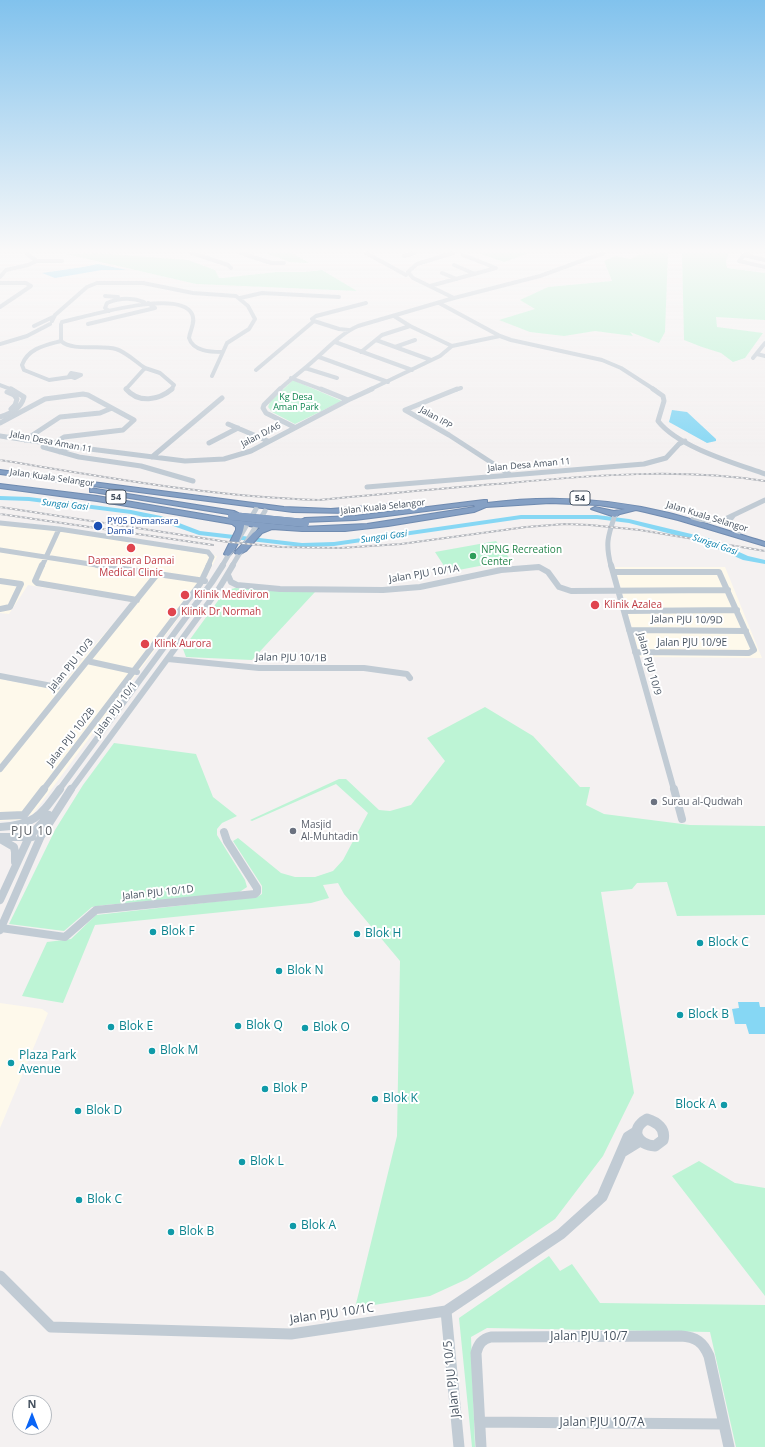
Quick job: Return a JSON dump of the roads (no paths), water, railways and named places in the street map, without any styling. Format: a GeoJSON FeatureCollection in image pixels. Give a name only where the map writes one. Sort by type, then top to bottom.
{"type":"FeatureCollection","features":[{"type":"Feature","properties":{"kind":"highway"},"geometry":{"type":"LineString","coordinates":[[0,472],[284,509],[331,511],[358,510],[406,504],[422,505]]}},
{"type":"Feature","properties":{"kind":"highway","name":"Jalan Kuala Selangor"},"geometry":{"type":"LineString","coordinates":[[0,478],[73,487],[234,514],[258,520],[305,521],[379,519],[522,501],[560,500],[598,502],[670,515],[765,544]]}},
{"type":"Feature","properties":{"kind":"highway","name":"Jalan Kuala Selangor"},"geometry":{"type":"LineString","coordinates":[[0,482],[70,490],[234,514]]}},
{"type":"Feature","properties":{"kind":"highway"},"geometry":{"type":"LineString","coordinates":[[0,486],[90,498],[234,514],[256,510],[294,513],[356,513],[446,503],[466,504]]}},
{"type":"Feature","properties":{"kind":"highway","name":"Jalan Kuala Selangor"},"geometry":{"type":"LineString","coordinates":[[305,521],[363,517],[525,498],[579,498],[630,504],[693,519],[765,540]]}},
{"type":"Feature","properties":{"kind":"highway"},"geometry":{"type":"LineString","coordinates":[[234,514],[240,526],[250,528],[352,528],[474,510],[484,505]]}},
{"type":"Feature","properties":{"kind":"highway"},"geometry":{"type":"LineString","coordinates":[[436,516],[526,507],[558,507],[602,509],[612,512],[614,516],[623,511],[643,509]]}},
{"type":"Feature","properties":{"kind":"highway"},"geometry":{"type":"LineString","coordinates":[[278,527],[274,517],[281,514],[294,513]]}},
{"type":"Feature","properties":{"kind":"highway"},"geometry":{"type":"LineString","coordinates":[[228,554],[238,549],[253,535],[250,528]]}},
{"type":"Feature","properties":{"kind":"highway"},"geometry":{"type":"LineString","coordinates":[[238,549],[250,528]]}},
{"type":"Feature","properties":{"kind":"street"},"geometry":{"type":"LineString","coordinates":[[22,338],[20,334],[56,323],[58,321]]}},
{"type":"Feature","properties":{"kind":"street"},"geometry":{"type":"LineString","coordinates":[[1,343],[22,338],[42,327],[67,321]]}},
{"type":"Feature","properties":{"kind":"street"},"geometry":{"type":"LineString","coordinates":[[88,324],[103,321]]}},
{"type":"Feature","properties":{"kind":"street"},"geometry":{"type":"LineString","coordinates":[[194,321],[189,336],[190,341],[204,350],[222,352]]}},
{"type":"Feature","properties":{"kind":"street"},"geometry":{"type":"LineString","coordinates":[[212,376],[222,352],[229,341],[249,329],[254,321]]}},
{"type":"Feature","properties":{"kind":"street"},"geometry":{"type":"LineString","coordinates":[[256,370],[314,321],[339,329],[349,330]]}},
{"type":"Feature","properties":{"kind":"street"},"geometry":{"type":"LineString","coordinates":[[294,427],[266,413],[263,408],[265,403],[291,378],[319,357],[349,330],[377,321]]}},
{"type":"Feature","properties":{"kind":"street"},"geometry":{"type":"LineString","coordinates":[[401,321],[452,346]]}},
{"type":"Feature","properties":{"kind":"street"},"geometry":{"type":"LineString","coordinates":[[471,321],[500,336],[516,342],[594,358],[621,368],[663,396],[664,401],[659,423],[665,429],[685,441],[719,457],[765,474]]}},
{"type":"Feature","properties":{"kind":"street"},"geometry":{"type":"LineString","coordinates":[[56,323],[61,341]]}},
{"type":"Feature","properties":{"kind":"street"},"geometry":{"type":"LineString","coordinates":[[361,352],[382,335],[410,326]]}},
{"type":"Feature","properties":{"kind":"street","name":"Jalan D/A6"},"geometry":{"type":"LineString","coordinates":[[60,452],[67,448],[74,447],[181,461],[208,462],[242,454],[348,400],[412,370],[447,351],[452,346],[500,336]]}},
{"type":"Feature","properties":{"kind":"street"},"geometry":{"type":"LineString","coordinates":[[376,340],[431,360]]}},
{"type":"Feature","properties":{"kind":"street"},"geometry":{"type":"LineString","coordinates":[[395,347],[415,340]]}},
{"type":"Feature","properties":{"kind":"street"},"geometry":{"type":"LineString","coordinates":[[70,377],[49,380],[24,370],[22,365],[25,357],[35,349],[61,341],[63,343],[75,346],[114,348],[145,368],[160,373],[174,385],[173,389],[153,399],[147,400],[140,399],[127,391],[126,389],[128,385],[145,368]]}},
{"type":"Feature","properties":{"kind":"street"},"geometry":{"type":"LineString","coordinates":[[335,342],[412,370]]}},
{"type":"Feature","properties":{"kind":"street"},"geometry":{"type":"LineString","coordinates":[[765,343],[755,356],[765,356]]}},
{"type":"Feature","properties":{"kind":"street"},"geometry":{"type":"LineString","coordinates":[[319,357],[388,382]]}},
{"type":"Feature","properties":{"kind":"street"},"geometry":{"type":"LineString","coordinates":[[305,368],[337,378]]}},
{"type":"Feature","properties":{"kind":"street"},"geometry":{"type":"LineString","coordinates":[[291,378],[348,400]]}},
{"type":"Feature","properties":{"kind":"street"},"geometry":{"type":"LineString","coordinates":[[0,385],[17,392],[24,398],[24,401],[17,409],[0,416]]}},
{"type":"Feature","properties":{"kind":"street","name":"Jalan IPP"},"geometry":{"type":"LineString","coordinates":[[461,388],[405,410],[449,435],[509,474]]}},
{"type":"Feature","properties":{"kind":"street"},"geometry":{"type":"LineString","coordinates":[[0,389],[14,395],[17,402],[12,408],[0,416]]}},
{"type":"Feature","properties":{"kind":"street"},"geometry":{"type":"LineString","coordinates":[[0,423],[47,399],[86,395],[133,419],[125,429],[66,436],[53,444],[0,436]]}},
{"type":"Feature","properties":{"kind":"street"},"geometry":{"type":"LineString","coordinates":[[152,457],[222,398]]}},
{"type":"Feature","properties":{"kind":"street"},"geometry":{"type":"LineString","coordinates":[[25,440],[60,418],[100,413],[112,408]]}},
{"type":"Feature","properties":{"kind":"street"},"geometry":{"type":"LineString","coordinates":[[228,424],[268,441]]}},
{"type":"Feature","properties":{"kind":"street"},"geometry":{"type":"LineString","coordinates":[[209,443],[238,428]]}},
{"type":"Feature","properties":{"kind":"street","name":"Jalan Desa Aman 11"},"geometry":{"type":"LineString","coordinates":[[0,440],[49,448],[79,457],[141,466],[193,481]]}},
{"type":"Feature","properties":{"kind":"street","name":"Jalan Desa Aman 11"},"geometry":{"type":"LineString","coordinates":[[367,487],[653,462],[666,458],[679,444],[685,441]]}},
{"type":"Feature","properties":{"kind":"street"},"geometry":{"type":"LineString","coordinates":[[97,459],[119,453]]}},
{"type":"Feature","properties":{"kind":"street"},"geometry":{"type":"LineString","coordinates":[[693,519],[716,521],[733,516],[765,500]]}},
{"type":"Feature","properties":{"kind":"street"},"geometry":{"type":"LineString","coordinates":[[250,528],[256,510]]}},
{"type":"Feature","properties":{"kind":"street"},"geometry":{"type":"LineString","coordinates":[[250,528],[265,511]]}},
{"type":"Feature","properties":{"kind":"street","name":"Jalan PJU 10/9"},"geometry":{"type":"LineString","coordinates":[[614,516],[607,545],[613,572],[682,819]]}},
{"type":"Feature","properties":{"kind":"street"},"geometry":{"type":"LineString","coordinates":[[733,516],[730,524],[738,533]]}},
{"type":"Feature","properties":{"kind":"street"},"geometry":{"type":"LineString","coordinates":[[0,523],[58,529],[36,578],[35,581],[37,583],[137,600]]}},
{"type":"Feature","properties":{"kind":"street","name":"Jalan PJU 10/2B"},"geometry":{"type":"LineString","coordinates":[[0,816],[24,815],[200,584],[212,557],[208,552],[58,529]]}},
{"type":"Feature","properties":{"kind":"street","name":"Jalan PJU 10/1"},"geometry":{"type":"LineString","coordinates":[[0,929],[38,843],[62,802],[218,590],[228,575],[238,549]]}},
{"type":"Feature","properties":{"kind":"street"},"geometry":{"type":"LineString","coordinates":[[0,550],[212,582]]}},
{"type":"Feature","properties":{"kind":"street","name":"Jalan PJU 10/1"},"geometry":{"type":"LineString","coordinates":[[0,827],[28,824],[35,820],[52,800],[212,582],[228,554]]}},
{"type":"Feature","properties":{"kind":"street","name":"Jalan PJU 10/1A"},"geometry":{"type":"LineString","coordinates":[[218,590],[234,585],[310,590],[393,590],[420,587],[512,568],[539,567],[548,572],[559,587],[565,590],[728,590]]}},
{"type":"Feature","properties":{"kind":"street"},"geometry":{"type":"LineString","coordinates":[[613,572],[716,571],[721,574],[746,631]]}},
{"type":"Feature","properties":{"kind":"street","name":"Jalan PJU 10/3"},"geometry":{"type":"LineString","coordinates":[[0,769],[158,573]]}},
{"type":"Feature","properties":{"kind":"street"},"geometry":{"type":"LineString","coordinates":[[228,575],[234,585]]}},
{"type":"Feature","properties":{"kind":"street"},"geometry":{"type":"LineString","coordinates":[[0,581],[21,584],[8,608],[0,610]]}},
{"type":"Feature","properties":{"kind":"street"},"geometry":{"type":"LineString","coordinates":[[624,611],[737,610]]}},
{"type":"Feature","properties":{"kind":"street","name":"Jalan PJU 10/9D"},"geometry":{"type":"LineString","coordinates":[[629,630],[746,631]]}},
{"type":"Feature","properties":{"kind":"street","name":"Jalan PJU 10/9E"},"geometry":{"type":"LineString","coordinates":[[636,652],[749,653],[754,650],[746,631]]}},
{"type":"Feature","properties":{"kind":"street","name":"Jalan PJU 10/1B"},"geometry":{"type":"LineString","coordinates":[[168,659],[259,668],[370,669],[407,674],[410,678]]}},
{"type":"Feature","properties":{"kind":"street"},"geometry":{"type":"LineString","coordinates":[[87,661],[144,674]]}},
{"type":"Feature","properties":{"kind":"street"},"geometry":{"type":"LineString","coordinates":[[0,676],[57,688]]}},
{"type":"Feature","properties":{"kind":"street"},"geometry":{"type":"LineString","coordinates":[[0,900],[29,837],[46,820],[52,810],[62,802]]}},
{"type":"Feature","properties":{"kind":"street","name":"Jalan PJU 10/1D"},"geometry":{"type":"LineString","coordinates":[[0,929],[65,937],[96,910],[255,894],[258,888],[227,841],[224,832]]}},
{"type":"Feature","properties":{"kind":"street"},"geometry":{"type":"LineString","coordinates":[[0,838],[29,837],[38,843]]}},
{"type":"Feature","properties":{"kind":"street"},"geometry":{"type":"LineString","coordinates":[[0,838],[12,844],[15,848],[14,870]]}},
{"type":"Feature","properties":{"kind":"street","name":"Jalan PJU 10/1C"},"geometry":{"type":"LineString","coordinates":[[0,1276],[51,1327],[291,1334],[446,1311],[562,1233],[602,1197],[622,1152],[638,1136]]}},
{"type":"Feature","properties":{"kind":"street","name":"Jalan PJU 10/5"},"geometry":{"type":"LineString","coordinates":[[446,1311],[459,1447]]}},
{"type":"Feature","properties":{"kind":"street","name":"Jalan PJU 10/7"},"geometry":{"type":"LineString","coordinates":[[480,1422],[476,1353],[481,1342],[492,1337],[680,1336],[698,1339],[705,1346],[709,1356],[724,1424]]}},
{"type":"Feature","properties":{"kind":"street"},"geometry":{"type":"LineString","coordinates":[[480,1422],[481,1447]]}},
{"type":"Feature","properties":{"kind":"street","name":"Jalan PJU 10/7A"},"geometry":{"type":"LineString","coordinates":[[480,1422],[724,1424]]}},
{"type":"Feature","properties":{"kind":"street"},"geometry":{"type":"LineString","coordinates":[[724,1424],[729,1447]]}},
{"type":"Feature","properties":{"kind":"water"},"geometry":{"type":"Polygon","coordinates":[[[672,410],[687,412],[716,439],[716,441],[707,443],[669,422],[672,410]]]}},
{"type":"Feature","properties":{"kind":"water"},"geometry":{"type":"Polygon","coordinates":[[[738,1002],[759,1002],[760,1007],[765,1007],[765,1034],[749,1034],[746,1024],[735,1024],[732,1009],[739,1008],[738,1002]]]}},
{"type":"Feature","properties":{"kind":"waterway","name":"Sungai Gasi"},"geometry":{"type":"LineString","coordinates":[[0,498],[29,499],[131,512],[158,518],[199,533],[302,545],[334,544],[521,517],[597,517],[629,521],[705,540],[746,558],[765,562]]}},
{"type":"Feature","properties":{"kind":"railway"},"geometry":{"type":"LineString","coordinates":[[0,460],[199,491],[319,500],[605,475],[701,475],[765,481]]}},
{"type":"Feature","properties":{"kind":"railway"},"geometry":{"type":"LineString","coordinates":[[0,507],[228,542],[281,547],[340,548],[401,544],[526,527],[565,524],[640,530],[765,551]]}},
{"type":"Feature","properties":{"kind":"railway"},"geometry":{"type":"LineString","coordinates":[[0,514],[213,545]]}},
{"type":"Feature","properties":{"kind":"place","name":"PY05 Damansara Damai"},"geometry":{"type":"Point","coordinates":[98,526]}},
{"type":"Feature","properties":{"kind":"place","name":"Damansara Damai Medical Clinic"},"geometry":{"type":"Point","coordinates":[131,548]}},
{"type":"Feature","properties":{"kind":"place","name":"NPNG Recreation Center"},"geometry":{"type":"Point","coordinates":[473,556]}},
{"type":"Feature","properties":{"kind":"place","name":"Klinik Mediviron"},"geometry":{"type":"Point","coordinates":[185,595]}},
{"type":"Feature","properties":{"kind":"place","name":"Klinik Azalea"},"geometry":{"type":"Point","coordinates":[595,605]}},
{"type":"Feature","properties":{"kind":"place","name":"Klinik Dr Normah"},"geometry":{"type":"Point","coordinates":[172,612]}},
{"type":"Feature","properties":{"kind":"place","name":"Klink Aurora"},"geometry":{"type":"Point","coordinates":[145,644]}},
{"type":"Feature","properties":{"kind":"place","name":"Surau al-Qudwah"},"geometry":{"type":"Point","coordinates":[654,802]}},
{"type":"Feature","properties":{"kind":"place","name":"Masjid Al-Muhtadin"},"geometry":{"type":"Point","coordinates":[293,831]}},
{"type":"Feature","properties":{"kind":"place","name":"Blok F"},"geometry":{"type":"Point","coordinates":[153,932]}},
{"type":"Feature","properties":{"kind":"place","name":"Blok H"},"geometry":{"type":"Point","coordinates":[357,934]}},
{"type":"Feature","properties":{"kind":"place","name":"Block C"},"geometry":{"type":"Point","coordinates":[700,943]}},
{"type":"Feature","properties":{"kind":"place","name":"Blok N"},"geometry":{"type":"Point","coordinates":[279,971]}},
{"type":"Feature","properties":{"kind":"place","name":"Block B"},"geometry":{"type":"Point","coordinates":[680,1015]}},
{"type":"Feature","properties":{"kind":"place","name":"Blok Q"},"geometry":{"type":"Point","coordinates":[238,1026]}},
{"type":"Feature","properties":{"kind":"place","name":"Blok E"},"geometry":{"type":"Point","coordinates":[111,1027]}},
{"type":"Feature","properties":{"kind":"place","name":"Blok O"},"geometry":{"type":"Point","coordinates":[305,1028]}},
{"type":"Feature","properties":{"kind":"place","name":"Blok M"},"geometry":{"type":"Point","coordinates":[152,1051]}},
{"type":"Feature","properties":{"kind":"place","name":"Plaza Park Avenue"},"geometry":{"type":"Point","coordinates":[11,1063]}},
{"type":"Feature","properties":{"kind":"place","name":"Blok P"},"geometry":{"type":"Point","coordinates":[265,1089]}},
{"type":"Feature","properties":{"kind":"place","name":"Blok K"},"geometry":{"type":"Point","coordinates":[375,1099]}},
{"type":"Feature","properties":{"kind":"place","name":"Block A"},"geometry":{"type":"Point","coordinates":[724,1105]}},
{"type":"Feature","properties":{"kind":"place","name":"Blok D"},"geometry":{"type":"Point","coordinates":[78,1111]}},
{"type":"Feature","properties":{"kind":"place","name":"Blok L"},"geometry":{"type":"Point","coordinates":[242,1162]}},
{"type":"Feature","properties":{"kind":"place","name":"Blok C"},"geometry":{"type":"Point","coordinates":[79,1200]}},
{"type":"Feature","properties":{"kind":"place","name":"Blok A"},"geometry":{"type":"Point","coordinates":[293,1226]}},
{"type":"Feature","properties":{"kind":"place","name":"Blok B"},"geometry":{"type":"Point","coordinates":[171,1232]}},
{"type":"Feature","properties":{"kind":"district","name":"PJU 10"},"geometry":{"type":"Point","coordinates":[32,832]}},
{"type":"Feature","properties":{"kind":"park label","name":"Kg Desa Aman Park"},"geometry":{"type":"Point","coordinates":[296,402]}}]}
